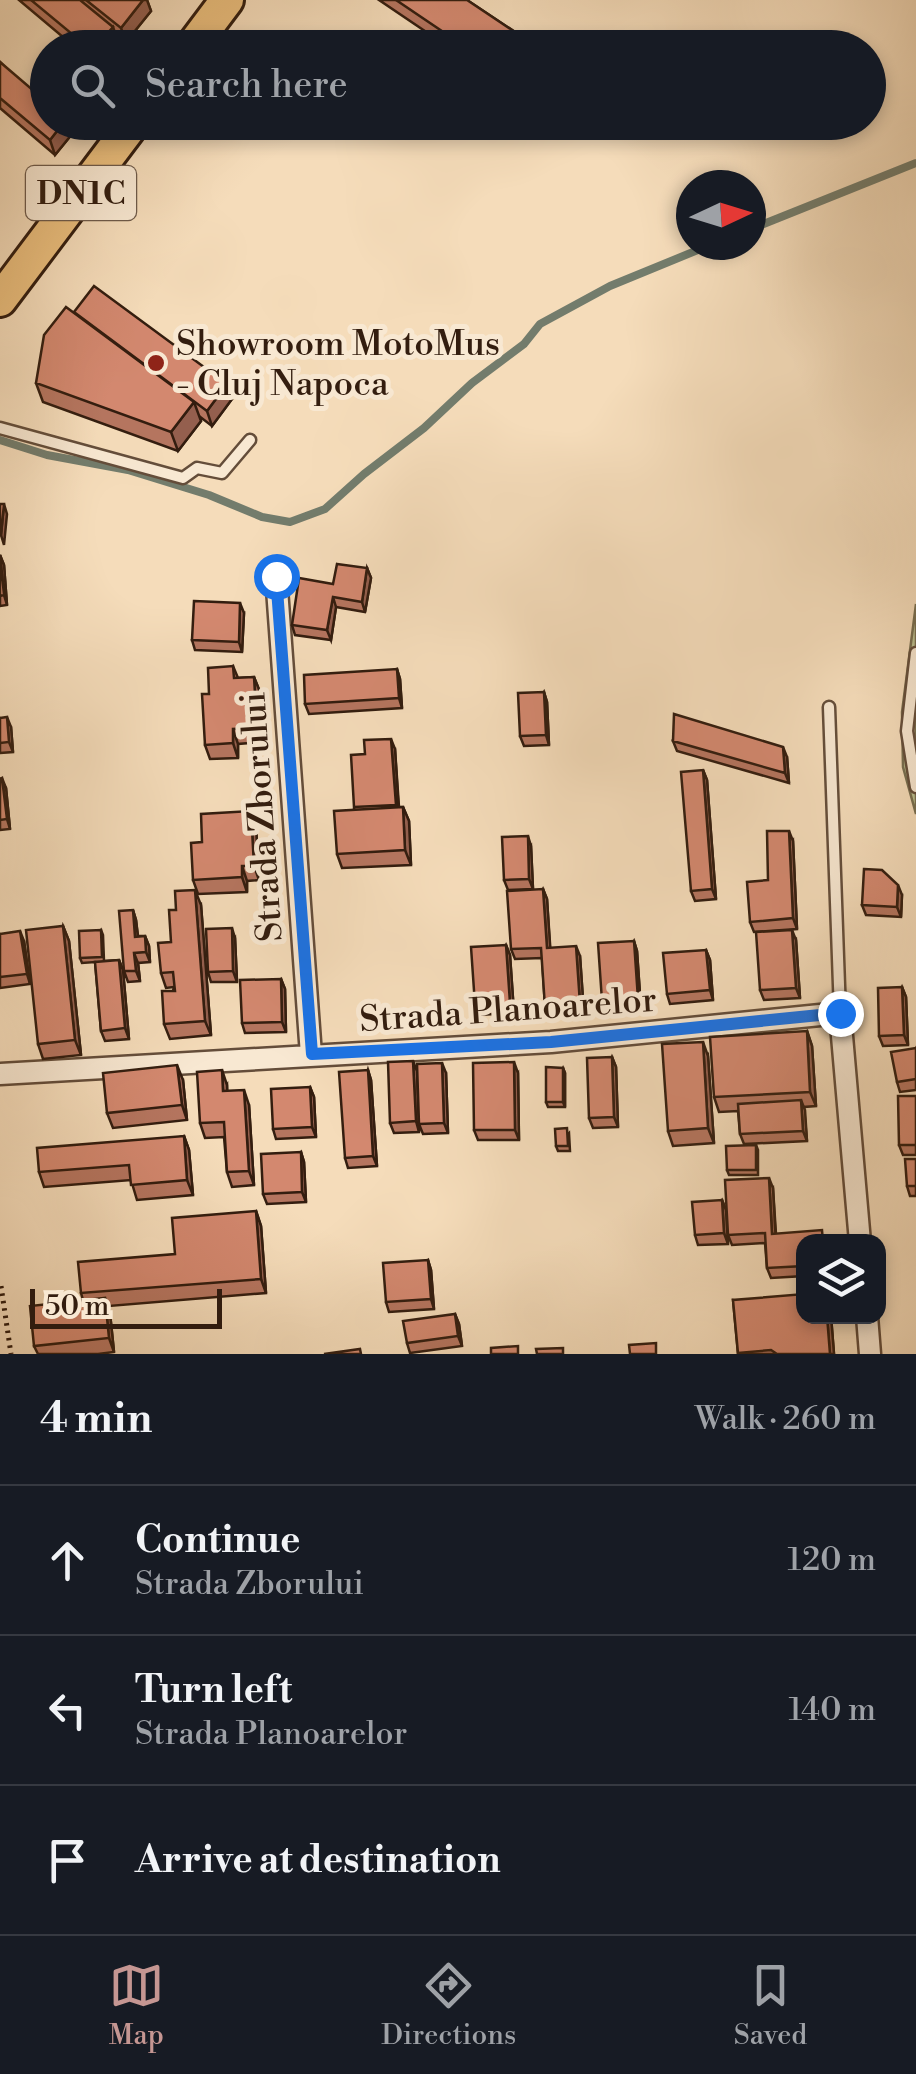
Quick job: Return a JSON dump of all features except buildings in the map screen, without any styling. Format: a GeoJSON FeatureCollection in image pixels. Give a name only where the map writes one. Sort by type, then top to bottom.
{"type":"FeatureCollection","features":[{"type":"Feature","properties":{"kind":"main road"},"geometry":{"type":"LineString","coordinates":[[204,30],[227,0]]}},
{"type":"Feature","properties":{"kind":"main road","name":"DN1C"},"geometry":{"type":"LineString","coordinates":[[0,300],[120,140]]}},
{"type":"Feature","properties":{"kind":"street","name":"Strada Zborului"},"geometry":{"type":"LineString","coordinates":[[276,576],[312,1054]]}},
{"type":"Feature","properties":{"kind":"street","name":"Strada Planoarelor"},"geometry":{"type":"LineString","coordinates":[[0,1074],[551,1042],[840,1013]]}},
{"type":"Feature","properties":{"kind":"street"},"geometry":{"type":"LineString","coordinates":[[840,1013],[859,1234]]}},
{"type":"Feature","properties":{"kind":"street"},"geometry":{"type":"LineString","coordinates":[[867,1324],[870,1354]]}},
{"type":"Feature","properties":{"kind":"lane"},"geometry":{"type":"LineString","coordinates":[[0,428],[183,478],[197,468],[222,473],[250,440]]}},
{"type":"Feature","properties":{"kind":"lane"},"geometry":{"type":"LineString","coordinates":[[916,654],[906,732],[916,787]]}},
{"type":"Feature","properties":{"kind":"lane"},"geometry":{"type":"LineString","coordinates":[[829,706],[840,1013]]}},
{"type":"Feature","properties":{"kind":"path"},"geometry":{"type":"LineString","coordinates":[[1,1286],[11,1354]]}},
{"type":"Feature","properties":{"kind":"green space"},"geometry":{"type":"Polygon","coordinates":[[[916,604],[916,814],[903,767],[902,712],[916,604]]]}},
{"type":"Feature","properties":{"kind":"waterway"},"geometry":{"type":"LineString","coordinates":[[766,223],[916,163]]}},
{"type":"Feature","properties":{"kind":"waterway"},"geometry":{"type":"LineString","coordinates":[[0,440],[47,455],[128,470],[209,495],[262,517],[290,522],[325,509],[472,383],[524,344],[540,324],[610,286],[676,259]]}},
{"type":"Feature","properties":{"kind":"place","name":"Showroom MotoMus - Cluj Napoca"},"geometry":{"type":"Point","coordinates":[156,363]}},
{"type":"Feature","properties":{"kind":"route"},"geometry":{"type":"LineString","coordinates":[[276,576],[312,1054],[551,1042],[840,1013]]}}]}
